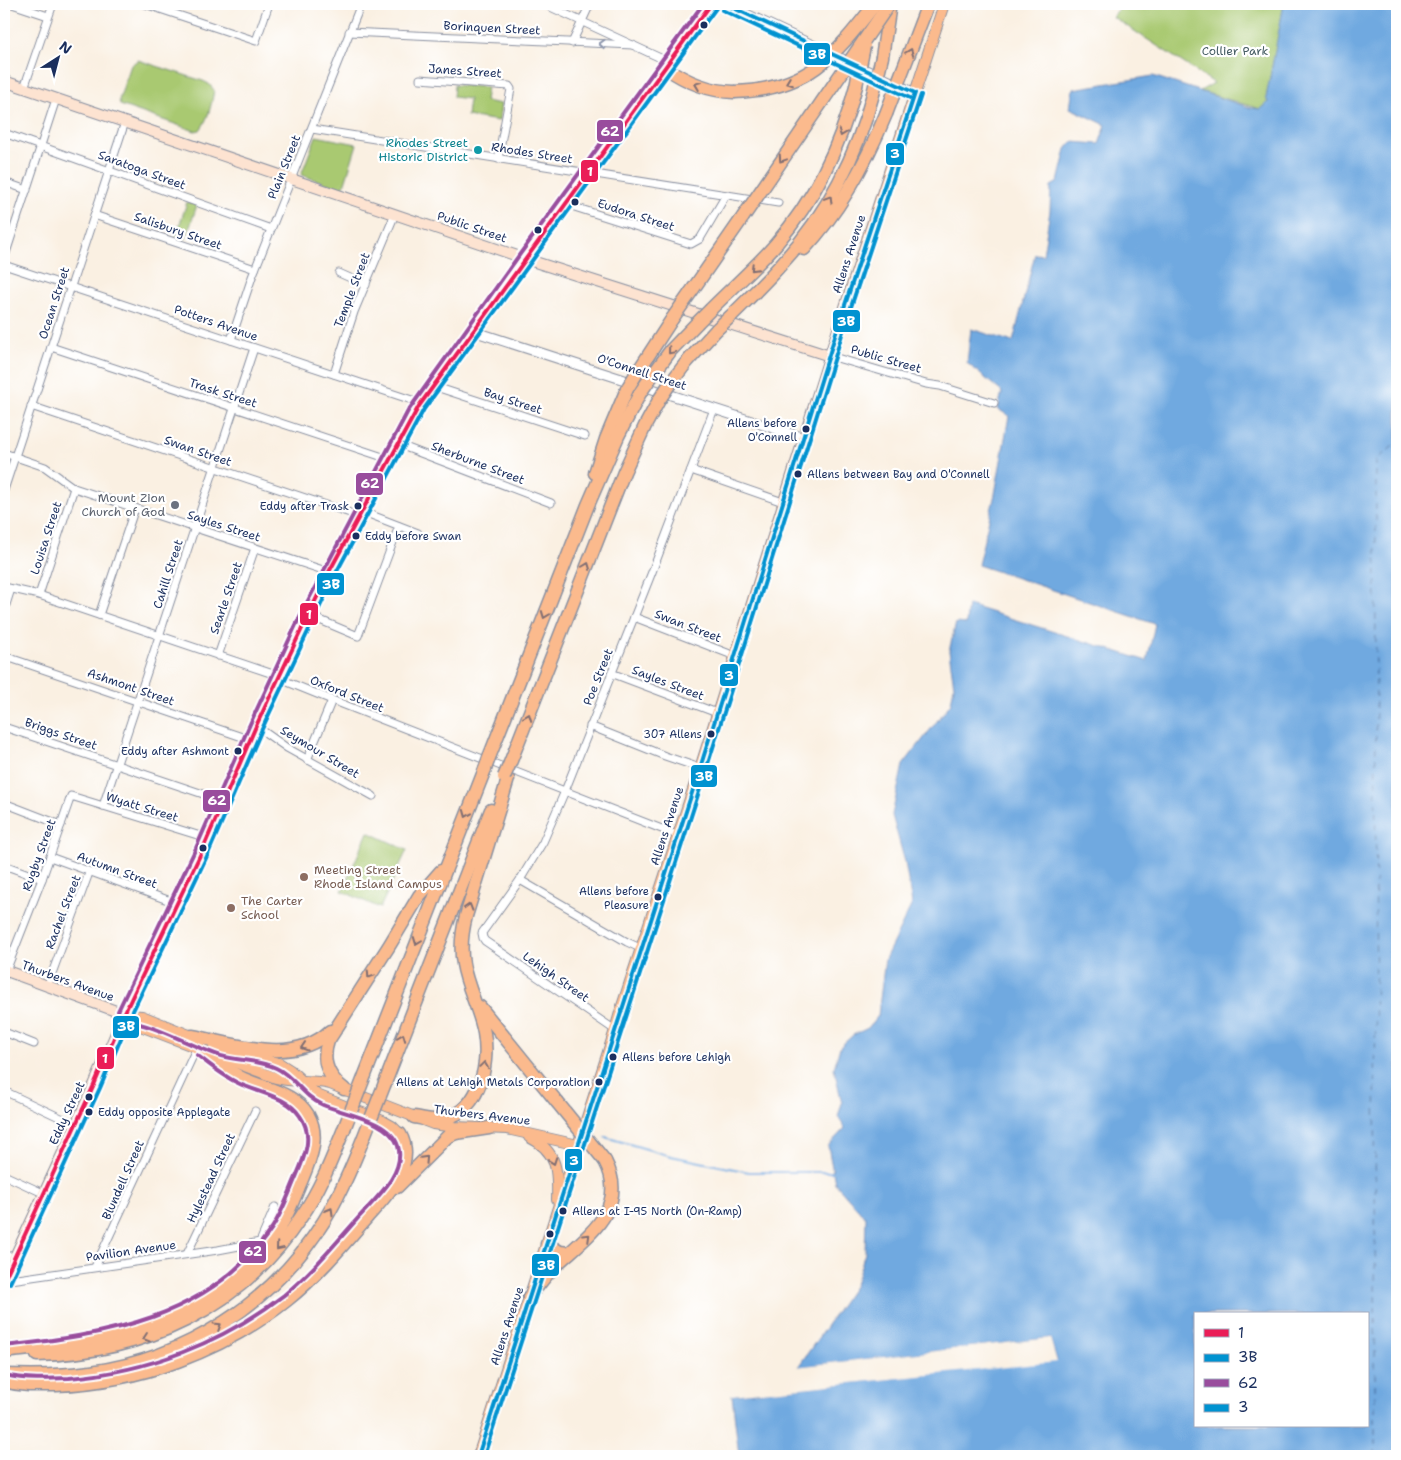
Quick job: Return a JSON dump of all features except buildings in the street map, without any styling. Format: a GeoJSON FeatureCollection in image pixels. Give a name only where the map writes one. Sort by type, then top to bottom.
{"type":"FeatureCollection","features":[{"type":"Feature","properties":{"kind":"highway"},"geometry":{"type":"LineString","coordinates":[[4,1354],[89,1352],[120,1346],[162,1332],[189,1319],[214,1304],[253,1274],[271,1257],[290,1233],[314,1196],[344,1128],[588,505],[618,436],[640,393],[672,350],[768,252],[807,202],[835,150],[847,119],[864,46],[870,4]]}},
{"type":"Feature","properties":{"kind":"highway"},"geometry":{"type":"LineString","coordinates":[[667,64],[698,86],[716,90],[734,92],[755,91],[775,87],[810,72],[838,50],[875,4]]}},
{"type":"Feature","properties":{"kind":"highway"},"geometry":{"type":"LineString","coordinates":[[588,505],[601,451],[627,389],[672,319],[889,4]]}},
{"type":"Feature","properties":{"kind":"highway"},"geometry":{"type":"LineString","coordinates":[[768,280],[806,235],[833,192],[855,147],[873,94],[882,57],[889,4]]}},
{"type":"Feature","properties":{"kind":"highway"},"geometry":{"type":"LineString","coordinates":[[414,1117],[432,1120],[443,1119],[455,1114],[469,1104],[481,1082],[484,1068],[485,1043],[482,1026],[467,982],[461,951],[463,928],[518,741],[644,426],[669,385],[717,329],[768,280],[804,249],[829,219],[858,175],[876,139],[928,4]]}},
{"type":"Feature","properties":{"kind":"highway"},"geometry":{"type":"LineString","coordinates":[[4,1375],[64,1375],[95,1372],[126,1366],[173,1350],[229,1320],[286,1271],[310,1242],[336,1199],[363,1139],[506,778]]}},
{"type":"Feature","properties":{"kind":"highway"},"geometry":{"type":"LineString","coordinates":[[344,1089],[330,1074],[325,1060],[328,1041],[419,896],[448,863]]}},
{"type":"Feature","properties":{"kind":"highway"},"geometry":{"type":"LineString","coordinates":[[467,982],[482,1009],[605,1161],[610,1171],[613,1185],[609,1207],[595,1229],[552,1268],[529,1297]]}},
{"type":"Feature","properties":{"kind":"highway"},"geometry":{"type":"LineString","coordinates":[[194,1042],[291,1050],[304,1048],[318,1042],[342,1018]]}},
{"type":"Feature","properties":{"kind":"highway"},"geometry":{"type":"LineString","coordinates":[[4,1354],[109,1337],[140,1329],[169,1317],[202,1300],[234,1277],[265,1247],[280,1228],[313,1149],[314,1134],[311,1121],[295,1101],[241,1077],[194,1042]]}},
{"type":"Feature","properties":{"kind":"highway"},"geometry":{"type":"LineString","coordinates":[[381,1202],[444,1139],[456,1133],[489,1128]]}},
{"type":"Feature","properties":{"kind":"highway"},"geometry":{"type":"LineString","coordinates":[[4,1382],[18,1385],[48,1385],[113,1379],[162,1366],[220,1342],[255,1323],[297,1292],[381,1202],[396,1182],[404,1161],[405,1146],[400,1134]]}},
{"type":"Feature","properties":{"kind":"highway"},"geometry":{"type":"LineString","coordinates":[[547,1244],[560,1252],[569,1253]]}},
{"type":"Feature","properties":{"kind":"main road","name":"Eddy Street"},"geometry":{"type":"LineString","coordinates":[[4,1280],[9,1256],[43,1193],[76,1124],[124,1014],[207,838],[256,726],[308,615],[397,444],[433,386],[711,4]]}},
{"type":"Feature","properties":{"kind":"main road","name":"Allens Avenue"},"geometry":{"type":"LineString","coordinates":[[478,1456],[700,768],[842,315],[944,4]]}},
{"type":"Feature","properties":{"kind":"main road","name":"Public Street"},"geometry":{"type":"LineString","coordinates":[[4,81],[525,258],[830,356]]}},
{"type":"Feature","properties":{"kind":"main road","name":"Thurbers Avenue"},"geometry":{"type":"LineString","coordinates":[[4,972],[124,1014],[142,1016],[194,1042],[276,1078],[323,1082],[440,1125],[517,1131],[578,1145]]}},
{"type":"Feature","properties":{"kind":"main road","name":"Thurbers Avenue"},"geometry":{"type":"LineString","coordinates":[[194,1042],[275,1061],[286,1067],[317,1095],[383,1121],[400,1134]]}},
{"type":"Feature","properties":{"kind":"main road"},"geometry":{"type":"LineString","coordinates":[[517,1131],[539,1142],[552,1155],[557,1173],[557,1212]]}},
{"type":"Feature","properties":{"kind":"street"},"geometry":{"type":"LineString","coordinates":[[12,4],[48,16]]}},
{"type":"Feature","properties":{"kind":"street"},"geometry":{"type":"LineString","coordinates":[[24,88],[52,4]]}},
{"type":"Feature","properties":{"kind":"street"},"geometry":{"type":"LineString","coordinates":[[145,4],[256,41],[269,4]]}},
{"type":"Feature","properties":{"kind":"street","name":"Plain Street"},"geometry":{"type":"LineString","coordinates":[[231,340],[255,269],[361,4]]}},
{"type":"Feature","properties":{"kind":"street"},"geometry":{"type":"LineString","coordinates":[[544,4],[633,45],[667,64]]}},
{"type":"Feature","properties":{"kind":"street"},"geometry":{"type":"LineString","coordinates":[[572,43],[590,4]]}},
{"type":"Feature","properties":{"kind":"street"},"geometry":{"type":"LineString","coordinates":[[725,4],[915,92]]}},
{"type":"Feature","properties":{"kind":"street","name":"Borinquen Street"},"geometry":{"type":"LineString","coordinates":[[350,32],[633,45]]}},
{"type":"Feature","properties":{"kind":"street","name":"Janes Street"},"geometry":{"type":"LineString","coordinates":[[420,79],[509,86],[511,89],[498,159]]}},
{"type":"Feature","properties":{"kind":"street"},"geometry":{"type":"LineString","coordinates":[[4,259],[56,99]]}},
{"type":"Feature","properties":{"kind":"street","name":"Ocean Street"},"geometry":{"type":"LineString","coordinates":[[4,490],[125,122]]}},
{"type":"Feature","properties":{"kind":"street","name":"Rhodes Street"},"geometry":{"type":"LineString","coordinates":[[312,129],[778,203]]}},
{"type":"Feature","properties":{"kind":"street","name":"Saratoga Street"},"geometry":{"type":"LineString","coordinates":[[4,133],[271,229]]}},
{"type":"Feature","properties":{"kind":"street"},"geometry":{"type":"LineString","coordinates":[[4,182],[27,190]]}},
{"type":"Feature","properties":{"kind":"street","name":"Eudora Street"},"geometry":{"type":"LineString","coordinates":[[565,204],[688,244],[695,243],[700,239],[726,195]]}},
{"type":"Feature","properties":{"kind":"street","name":"Temple Street"},"geometry":{"type":"LineString","coordinates":[[334,374],[354,312],[395,214]]}},
{"type":"Feature","properties":{"kind":"street","name":"Salisbury Street"},"geometry":{"type":"LineString","coordinates":[[94,215],[255,269]]}},
{"type":"Feature","properties":{"kind":"street","name":"Potters Avenue"},"geometry":{"type":"LineString","coordinates":[[4,265],[421,403]]}},
{"type":"Feature","properties":{"kind":"street"},"geometry":{"type":"LineString","coordinates":[[339,273],[366,285]]}},
{"type":"Feature","properties":{"kind":"street","name":"O'Connell Street"},"geometry":{"type":"LineString","coordinates":[[473,331],[804,438]]}},
{"type":"Feature","properties":{"kind":"street","name":"Trask Street"},"geometry":{"type":"LineString","coordinates":[[51,347],[389,459]]}},
{"type":"Feature","properties":{"kind":"street","name":"Cahill Street"},"geometry":{"type":"LineString","coordinates":[[103,806],[254,348]]}},
{"type":"Feature","properties":{"kind":"street","name":"Public Street"},"geometry":{"type":"LineString","coordinates":[[830,356],[994,403]]}},
{"type":"Feature","properties":{"kind":"street","name":"Bay Street"},"geometry":{"type":"LineString","coordinates":[[433,386],[586,436]]}},
{"type":"Feature","properties":{"kind":"street","name":"Swan Street"},"geometry":{"type":"LineString","coordinates":[[31,406],[214,468],[418,533]]}},
{"type":"Feature","properties":{"kind":"street","name":"Poe Street"},"geometry":{"type":"LineString","coordinates":[[486,941],[483,938],[483,931],[520,880],[541,846],[565,791],[714,409]]}},
{"type":"Feature","properties":{"kind":"street","name":"Sherburne Street"},"geometry":{"type":"LineString","coordinates":[[397,444],[551,503]]}},
{"type":"Feature","properties":{"kind":"street","name":"Sayles Street"},"geometry":{"type":"LineString","coordinates":[[4,453],[45,467],[74,488],[329,572]]}},
{"type":"Feature","properties":{"kind":"street"},"geometry":{"type":"LineString","coordinates":[[691,470],[783,502]]}},
{"type":"Feature","properties":{"kind":"street","name":"Louisa Street"},"geometry":{"type":"LineString","coordinates":[[39,595],[74,488]]}},
{"type":"Feature","properties":{"kind":"street"},"geometry":{"type":"LineString","coordinates":[[99,615],[135,508]]}},
{"type":"Feature","properties":{"kind":"street"},"geometry":{"type":"LineString","coordinates":[[308,615],[358,636],[399,526]]}},
{"type":"Feature","properties":{"kind":"street","name":"Searle Street"},"geometry":{"type":"LineString","coordinates":[[218,656],[255,548]]}},
{"type":"Feature","properties":{"kind":"street"},"geometry":{"type":"LineString","coordinates":[[4,611],[7,588]]}},
{"type":"Feature","properties":{"kind":"street","name":"Oxford Street"},"geometry":{"type":"LineString","coordinates":[[7,588],[39,595],[279,677],[332,700],[677,835]]}},
{"type":"Feature","properties":{"kind":"street","name":"Swan Street"},"geometry":{"type":"LineString","coordinates":[[634,617],[735,656]]}},
{"type":"Feature","properties":{"kind":"street","name":"Ashmont Street"},"geometry":{"type":"LineString","coordinates":[[4,656],[251,740]]}},
{"type":"Feature","properties":{"kind":"street","name":"Sayles Street"},"geometry":{"type":"LineString","coordinates":[[611,673],[717,713]]}},
{"type":"Feature","properties":{"kind":"street"},"geometry":{"type":"LineString","coordinates":[[307,760],[332,700]]}},
{"type":"Feature","properties":{"kind":"street","name":"Seymour Street"},"geometry":{"type":"LineString","coordinates":[[256,726],[307,760],[373,796]]}},
{"type":"Feature","properties":{"kind":"street"},"geometry":{"type":"LineString","coordinates":[[590,726],[700,768]]}},
{"type":"Feature","properties":{"kind":"street","name":"Briggs Street"},"geometry":{"type":"LineString","coordinates":[[4,727],[224,801]]}},
{"type":"Feature","properties":{"kind":"street","name":"Wyatt Street"},"geometry":{"type":"LineString","coordinates":[[71,796],[207,838]]}},
{"type":"Feature","properties":{"kind":"street","name":"Rugby Street"},"geometry":{"type":"LineString","coordinates":[[4,972],[42,879],[71,796]]}},
{"type":"Feature","properties":{"kind":"street"},"geometry":{"type":"LineString","coordinates":[[4,803],[61,825]]}},
{"type":"Feature","properties":{"kind":"street","name":"Autumn Street"},"geometry":{"type":"LineString","coordinates":[[50,857],[89,873],[176,903]]}},
{"type":"Feature","properties":{"kind":"street"},"geometry":{"type":"LineString","coordinates":[[4,864],[42,879]]}},
{"type":"Feature","properties":{"kind":"street","name":"Rachel Street"},"geometry":{"type":"LineString","coordinates":[[47,987],[89,873]]}},
{"type":"Feature","properties":{"kind":"street"},"geometry":{"type":"LineString","coordinates":[[520,880],[627,942],[642,948]]}},
{"type":"Feature","properties":{"kind":"street","name":"Lehigh Street"},"geometry":{"type":"LineString","coordinates":[[486,941],[615,1030]]}},
{"type":"Feature","properties":{"kind":"street"},"geometry":{"type":"LineString","coordinates":[[4,1032],[34,1044]]}},
{"type":"Feature","properties":{"kind":"street","name":"Blundell Street"},"geometry":{"type":"LineString","coordinates":[[95,1267],[194,1042]]}},
{"type":"Feature","properties":{"kind":"street"},"geometry":{"type":"LineString","coordinates":[[4,1091],[76,1124]]}},
{"type":"Feature","properties":{"kind":"street","name":"Hylestead Street"},"geometry":{"type":"LineString","coordinates":[[188,1254],[255,1111]]}},
{"type":"Feature","properties":{"kind":"street"},"geometry":{"type":"LineString","coordinates":[[4,1175],[43,1193]]}},
{"type":"Feature","properties":{"kind":"street","name":"Pavilion Avenue"},"geometry":{"type":"LineString","coordinates":[[4,1280],[260,1242],[275,1207]]}},
{"type":"Feature","properties":{"kind":"green space","name":"Collier Park"},"geometry":{"type":"Polygon","coordinates":[[[1121,4],[1284,4],[1266,98],[1268,102],[1260,109],[1200,91],[1214,83],[1113,17],[1121,4]]]}},
{"type":"Feature","properties":{"kind":"green space"},"geometry":{"type":"Polygon","coordinates":[[[138,60],[209,84],[214,90],[211,106],[200,130],[195,131],[120,105],[119,100],[131,65],[138,60]]]}},
{"type":"Feature","properties":{"kind":"green space"},"geometry":{"type":"Polygon","coordinates":[[[454,85],[487,87],[485,101],[501,104],[499,121],[467,116],[469,99],[453,97],[454,85]]]}},
{"type":"Feature","properties":{"kind":"green space"},"geometry":{"type":"Polygon","coordinates":[[[316,136],[357,144],[343,189],[301,175],[316,136]]]}},
{"type":"Feature","properties":{"kind":"green space"},"geometry":{"type":"Polygon","coordinates":[[[187,202],[197,205],[186,239],[176,236],[187,202]]]}},
{"type":"Feature","properties":{"kind":"green space"},"geometry":{"type":"Polygon","coordinates":[[[368,832],[407,850],[380,908],[342,891],[368,832]]]}},
{"type":"Feature","properties":{"kind":"water"},"geometry":{"type":"Polygon","coordinates":[[[1284,4],[1397,4],[1397,1456],[739,1456],[732,1395],[1057,1361],[1050,1338],[798,1367],[855,1285],[865,1253],[866,1218],[835,1183],[828,1146],[845,1128],[838,1117],[842,1103],[834,1068],[840,1047],[853,1035],[868,1028],[878,1016],[885,959],[912,904],[905,862],[892,815],[903,765],[951,703],[954,686],[949,651],[956,623],[966,624],[968,605],[1147,661],[1155,624],[978,565],[995,494],[1009,416],[998,409],[1002,392],[967,363],[971,329],[1013,342],[1035,254],[1043,255],[1050,211],[1051,186],[1058,182],[1066,149],[1072,142],[1099,144],[1106,125],[1070,108],[1073,89],[1153,76],[1251,108],[1260,109],[1268,102],[1266,98],[1284,4]]]}},
{"type":"Feature","properties":{"kind":"pier"},"geometry":{"type":"Polygon","coordinates":[[[1050,1338],[1057,1362],[732,1395],[732,1392],[1054,1359],[1048,1341],[798,1370],[795,1367],[1050,1338]]]}},
{"type":"Feature","properties":{"kind":"waterway"},"geometry":{"type":"LineString","coordinates":[[605,1137],[671,1156],[749,1172],[833,1172]]}},
{"type":"Feature","properties":{"kind":"ferry route"},"geometry":{"type":"LineString","coordinates":[[1375,1456],[1376,460],[1397,443]]}},
{"type":"Feature","properties":{"kind":"transit line","name":"62"},"geometry":{"type":"LineString","coordinates":[[118,1011],[196,848],[250,724],[302,612],[408,411],[703,4]]}},
{"type":"Feature","properties":{"kind":"transit line","name":"1"},"geometry":{"type":"LineString","coordinates":[[4,1280],[94,1085],[124,1014],[202,851],[256,726],[298,637],[329,572],[419,406],[711,4]]}},
{"type":"Feature","properties":{"kind":"transit line","name":"3"},"geometry":{"type":"LineString","coordinates":[[478,1456],[700,768],[839,323],[915,93],[725,4]]}},
{"type":"Feature","properties":{"kind":"transit line","name":"3B"},"geometry":{"type":"LineString","coordinates":[[10,1283],[100,1088],[130,1017],[208,854],[262,729],[304,640],[335,575],[424,409],[716,8]]}},
{"type":"Feature","properties":{"kind":"transit line","name":"3B"},"geometry":{"type":"LineString","coordinates":[[722,10],[912,99]]}},
{"type":"Feature","properties":{"kind":"transit line","name":"3B"},"geometry":{"type":"LineString","coordinates":[[484,1456],[706,770],[845,325],[921,95]]}},
{"type":"Feature","properties":{"kind":"transit line","name":"62"},"geometry":{"type":"LineString","coordinates":[[5,1375],[45,1379],[98,1375],[155,1362],[209,1341],[260,1312],[284,1295],[304,1277],[388,1185],[398,1166],[398,1146],[386,1130],[365,1119],[323,1105],[309,1097],[288,1076],[276,1068],[263,1063],[221,1056],[161,1031],[123,1020]]}},
{"type":"Feature","properties":{"kind":"transit line","name":"62"},"geometry":{"type":"LineString","coordinates":[[4,1346],[79,1336],[116,1328],[152,1317],[186,1302],[218,1283],[247,1259],[272,1228],[284,1206],[306,1150],[307,1133],[305,1124],[288,1104],[232,1080],[197,1055]]}},
{"type":"Feature","properties":{"kind":"place","name":"Rhodes Street Historic District"},"geometry":{"type":"Point","coordinates":[478,150]}},
{"type":"Feature","properties":{"kind":"place","name":"Allens before O'Connell"},"geometry":{"type":"Point","coordinates":[806,429]}},
{"type":"Feature","properties":{"kind":"place","name":"Allens between Bay and O'Connell"},"geometry":{"type":"Point","coordinates":[798,474]}},
{"type":"Feature","properties":{"kind":"place","name":"Mount Zion Church of God"},"geometry":{"type":"Point","coordinates":[175,505]}},
{"type":"Feature","properties":{"kind":"place","name":"Eddy after Trask"},"geometry":{"type":"Point","coordinates":[358,506]}},
{"type":"Feature","properties":{"kind":"place","name":"Eddy before Swan"},"geometry":{"type":"Point","coordinates":[356,536]}},
{"type":"Feature","properties":{"kind":"place","name":"307 Allens"},"geometry":{"type":"Point","coordinates":[711,734]}},
{"type":"Feature","properties":{"kind":"place","name":"Eddy after Ashmont"},"geometry":{"type":"Point","coordinates":[238,751]}},
{"type":"Feature","properties":{"kind":"place","name":"Meeting Street Rhode Island Campus"},"geometry":{"type":"Point","coordinates":[304,877]}},
{"type":"Feature","properties":{"kind":"place","name":"Allens before Pleasure"},"geometry":{"type":"Point","coordinates":[658,897]}},
{"type":"Feature","properties":{"kind":"place","name":"The Carter School"},"geometry":{"type":"Point","coordinates":[231,908]}},
{"type":"Feature","properties":{"kind":"place","name":"Allens before Lehigh"},"geometry":{"type":"Point","coordinates":[613,1057]}},
{"type":"Feature","properties":{"kind":"place","name":"Allens at Lehigh Metals Corporation"},"geometry":{"type":"Point","coordinates":[599,1082]}},
{"type":"Feature","properties":{"kind":"place","name":"Eddy opposite Applegate"},"geometry":{"type":"Point","coordinates":[89,1112]}},
{"type":"Feature","properties":{"kind":"place","name":"Allens at I-95 North (On-Ramp)"},"geometry":{"type":"Point","coordinates":[563,1211]}}]}
